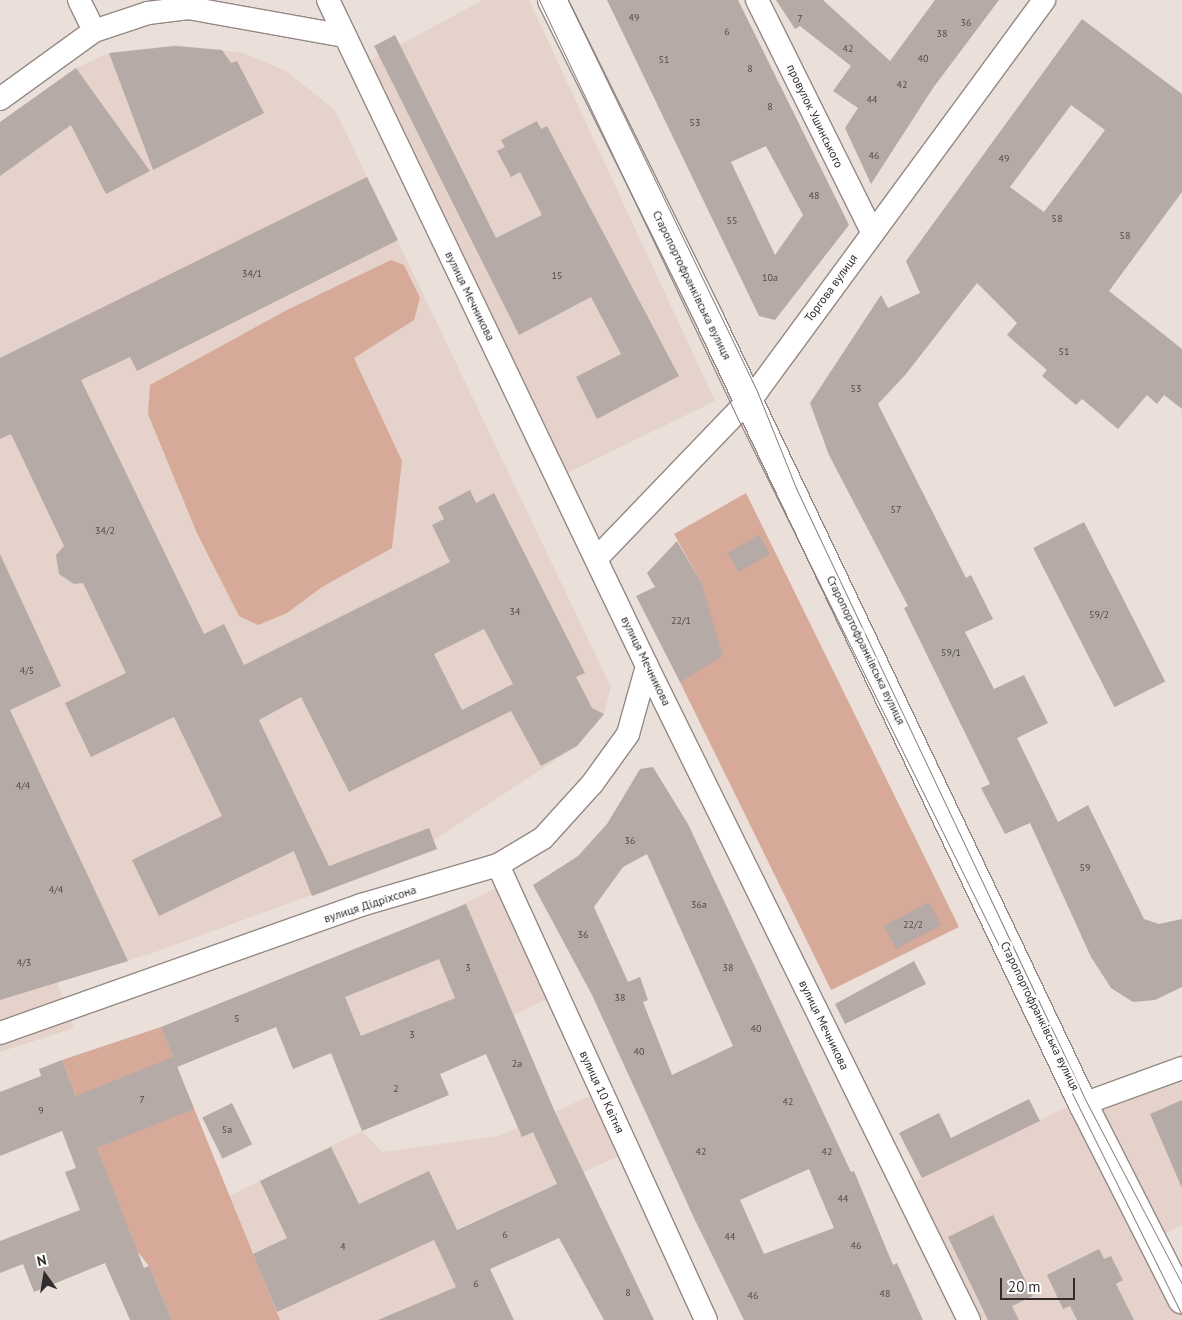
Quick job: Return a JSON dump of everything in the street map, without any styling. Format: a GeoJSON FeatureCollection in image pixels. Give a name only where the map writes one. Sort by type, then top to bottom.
{"type":"FeatureCollection","features":[{"type":"Feature","properties":{"kind":"main road","name":"Старопортофранківська вулиця"},"geometry":{"type":"LineString","coordinates":[[552,0],[1083,1104],[1182,1299]]}},
{"type":"Feature","properties":{"kind":"street"},"geometry":{"type":"LineString","coordinates":[[79,0],[94,31]]}},
{"type":"Feature","properties":{"kind":"street","name":"вулиця Мечникова"},"geometry":{"type":"LineString","coordinates":[[328,0],[597,558],[647,666],[969,1320]]}},
{"type":"Feature","properties":{"kind":"street","name":"провулок Ушинського"},"geometry":{"type":"LineString","coordinates":[[758,0],[872,232]]}},
{"type":"Feature","properties":{"kind":"street","name":"Торгова вулиця"},"geometry":{"type":"LineString","coordinates":[[597,558],[747,402],[1044,0]]}},
{"type":"Feature","properties":{"kind":"street"},"geometry":{"type":"LineString","coordinates":[[0,99],[94,31],[148,12],[189,8],[344,36]]}},
{"type":"Feature","properties":{"kind":"street","name":"вулиця Дідріхсона"},"geometry":{"type":"LineString","coordinates":[[0,1033],[362,904],[498,864],[543,838],[592,784],[628,734],[647,666]]}},
{"type":"Feature","properties":{"kind":"street","name":"вулиця 10 Квітня"},"geometry":{"type":"LineString","coordinates":[[498,864],[706,1320]]}},
{"type":"Feature","properties":{"kind":"street"},"geometry":{"type":"LineString","coordinates":[[1083,1104],[1182,1068]]}},
{"type":"Feature","properties":{"kind":"shaded area"},"geometry":{"type":"Polygon","coordinates":[[[483,0],[529,0],[715,401],[559,477],[360,66],[483,0]]]}},
{"type":"Feature","properties":{"kind":"shaded area"},"geometry":{"type":"Polygon","coordinates":[[[175,45],[243,53],[286,71],[335,110],[611,687],[604,714],[577,746],[434,840],[437,849],[150,954],[57,982],[74,1028],[0,1052],[0,122],[76,68],[109,53],[175,45]]]}},
{"type":"Feature","properties":{"kind":"shaded area"},"geometry":{"type":"Polygon","coordinates":[[[391,260],[404,265],[420,298],[414,320],[354,358],[402,461],[392,548],[322,587],[287,613],[258,625],[239,616],[196,531],[148,414],[150,385],[287,310],[391,260]]]}},
{"type":"Feature","properties":{"kind":"shaded area"},"geometry":{"type":"Polygon","coordinates":[[[746,493],[959,927],[831,990],[680,682],[701,582],[674,534],[746,493]]]}},
{"type":"Feature","properties":{"kind":"shaded area"},"geometry":{"type":"Polygon","coordinates":[[[496,888],[549,998],[359,1091],[305,981],[496,888]]]}},
{"type":"Feature","properties":{"kind":"shaded area"},"geometry":{"type":"Polygon","coordinates":[[[161,1027],[280,1320],[172,1320],[149,1266],[137,1251],[62,1060],[161,1027]]]}},
{"type":"Feature","properties":{"kind":"shaded area"},"geometry":{"type":"Polygon","coordinates":[[[1182,1072],[1182,1225],[1156,1238],[1087,1107],[1182,1072]]]}},
{"type":"Feature","properties":{"kind":"shaded area"},"geometry":{"type":"Polygon","coordinates":[[[595,1094],[624,1154],[456,1229],[472,1320],[280,1320],[229,1196],[362,1131],[382,1152],[498,1136],[595,1094]]]}},
{"type":"Feature","properties":{"kind":"shaded area"},"geometry":{"type":"Polygon","coordinates":[[[1074,1103],[1182,1311],[1182,1320],[979,1320],[914,1182],[1074,1103]]]}},
{"type":"Feature","properties":{"kind":"building"},"geometry":{"type":"Polygon","coordinates":[[[607,0],[738,0],[849,225],[775,320],[759,316],[607,0]],[[766,146],[731,162],[775,255],[803,215],[766,146]]]}},
{"type":"Feature","properties":{"kind":"building"},"geometry":{"type":"Polygon","coordinates":[[[776,0],[823,0],[890,61],[935,0],[999,0],[933,88],[871,184],[845,128],[858,108],[833,91],[851,66],[800,26],[795,29],[776,0]]]}},
{"type":"Feature","properties":{"kind":"building"},"geometry":{"type":"Polygon","coordinates":[[[1082,19],[1182,94],[1182,192],[1109,291],[1182,349],[1182,409],[1164,395],[1157,404],[1147,395],[1118,429],[1082,399],[1076,405],[1042,376],[1047,370],[1007,335],[1017,323],[977,283],[906,374],[878,404],[966,578],[971,575],[993,619],[965,632],[994,689],[1024,675],[1048,723],[1017,738],[1058,822],[1088,805],[1144,919],[1159,924],[1182,919],[1182,987],[1155,1000],[1133,1002],[1111,988],[1091,957],[1030,823],[1005,834],[981,788],[990,784],[904,608],[908,606],[829,455],[810,403],[881,295],[888,308],[920,293],[906,261],[1082,19]],[[1071,105],[1010,187],[1044,212],[1105,130],[1071,105]]]}},
{"type":"Feature","properties":{"kind":"building"},"geometry":{"type":"Polygon","coordinates":[[[395,35],[496,238],[542,215],[520,172],[511,177],[497,151],[505,147],[501,140],[537,121],[541,129],[547,126],[679,376],[597,419],[576,377],[621,354],[591,297],[519,335],[374,46],[395,35]]]}},
{"type":"Feature","properties":{"kind":"building"},"geometry":{"type":"Polygon","coordinates":[[[175,46],[222,50],[231,63],[237,61],[264,113],[153,170],[109,53],[175,46]]]}},
{"type":"Feature","properties":{"kind":"building"},"geometry":{"type":"Polygon","coordinates":[[[76,68],[150,171],[106,194],[71,125],[0,176],[0,122],[76,68]]]}},
{"type":"Feature","properties":{"kind":"building"},"geometry":{"type":"Polygon","coordinates":[[[367,177],[398,240],[137,371],[130,357],[81,380],[204,634],[224,624],[244,665],[450,562],[432,525],[444,519],[438,507],[470,490],[476,503],[494,493],[585,673],[576,677],[592,708],[604,714],[577,746],[541,766],[511,711],[349,792],[301,697],[259,720],[329,866],[429,828],[437,849],[312,896],[294,851],[159,916],[132,860],[222,816],[174,717],[91,757],[65,703],[126,673],[83,583],[74,584],[59,574],[56,555],[64,546],[11,434],[0,439],[0,358],[367,177]],[[484,629],[434,654],[462,710],[513,684],[484,629]]]}},
{"type":"Feature","properties":{"kind":"building"},"geometry":{"type":"Polygon","coordinates":[[[1084,522],[1165,681],[1114,707],[1033,548],[1084,522]]]}},
{"type":"Feature","properties":{"kind":"building"},"geometry":{"type":"Polygon","coordinates":[[[759,535],[770,554],[739,572],[728,553],[759,535]]]}},
{"type":"Feature","properties":{"kind":"building"},"geometry":{"type":"Polygon","coordinates":[[[677,541],[701,582],[723,656],[680,682],[636,596],[655,587],[647,573],[677,541]]]}},
{"type":"Feature","properties":{"kind":"building"},"geometry":{"type":"Polygon","coordinates":[[[0,554],[61,686],[10,710],[128,961],[0,1000],[0,554]]]}},
{"type":"Feature","properties":{"kind":"building"},"geometry":{"type":"Polygon","coordinates":[[[653,767],[688,824],[851,1172],[854,1171],[893,1265],[897,1263],[923,1320],[744,1320],[694,1218],[592,995],[533,885],[578,856],[607,824],[640,769],[653,767]],[[647,854],[623,867],[594,907],[628,982],[640,977],[648,1000],[643,1002],[672,1075],[733,1046],[647,854]],[[809,1169],[740,1200],[764,1254],[834,1228],[809,1169]]]}},
{"type":"Feature","properties":{"kind":"building"},"geometry":{"type":"Polygon","coordinates":[[[929,902],[941,925],[896,949],[884,926],[929,902]]]}},
{"type":"Feature","properties":{"kind":"building"},"geometry":{"type":"Polygon","coordinates":[[[466,904],[555,1112],[654,1320],[604,1320],[559,1238],[490,1269],[514,1320],[378,1320],[456,1287],[434,1240],[277,1312],[253,1254],[287,1238],[260,1181],[331,1147],[359,1204],[429,1171],[457,1230],[557,1184],[533,1132],[522,1137],[486,1054],[440,1074],[449,1095],[362,1131],[331,1053],[293,1069],[276,1027],[177,1067],[161,1027],[466,904]],[[439,959],[345,997],[361,1036],[455,998],[439,959]]]}},
{"type":"Feature","properties":{"kind":"building"},"geometry":{"type":"Polygon","coordinates":[[[914,961],[926,984],[845,1024],[835,1004],[914,961]]]}},
{"type":"Feature","properties":{"kind":"building"},"geometry":{"type":"Polygon","coordinates":[[[173,1057],[194,1109],[97,1148],[144,1268],[149,1266],[172,1320],[130,1320],[105,1263],[34,1292],[23,1264],[0,1273],[0,1241],[80,1210],[65,1172],[76,1168],[62,1131],[0,1156],[0,1092],[41,1076],[39,1069],[62,1060],[76,1096],[173,1057]]]}},
{"type":"Feature","properties":{"kind":"building"},"geometry":{"type":"Polygon","coordinates":[[[1029,1099],[1040,1121],[922,1178],[899,1133],[939,1113],[951,1138],[1029,1099]]]}},
{"type":"Feature","properties":{"kind":"building"},"geometry":{"type":"Polygon","coordinates":[[[1182,1100],[1182,1188],[1150,1114],[1182,1100]]]}},
{"type":"Feature","properties":{"kind":"building"},"geometry":{"type":"Polygon","coordinates":[[[232,1103],[252,1144],[223,1159],[202,1117],[232,1103]]]}},
{"type":"Feature","properties":{"kind":"building"},"geometry":{"type":"Polygon","coordinates":[[[993,1215],[1033,1296],[1012,1306],[1019,1320],[988,1320],[948,1237],[993,1215]]]}},
{"type":"Feature","properties":{"kind":"building"},"geometry":{"type":"Polygon","coordinates":[[[1099,1249],[1104,1259],[1111,1256],[1123,1280],[1116,1284],[1134,1320],[1077,1320],[1070,1306],[1063,1309],[1047,1275],[1099,1249]]]}},
{"type":"Feature","properties":{"kind":"tram line"},"geometry":{"type":"LineString","coordinates":[[539,0],[735,413],[1182,1315]]}},
{"type":"Feature","properties":{"kind":"tram line"},"geometry":{"type":"LineString","coordinates":[[568,0],[757,391],[796,488],[1087,1103],[1182,1284]]}}]}
